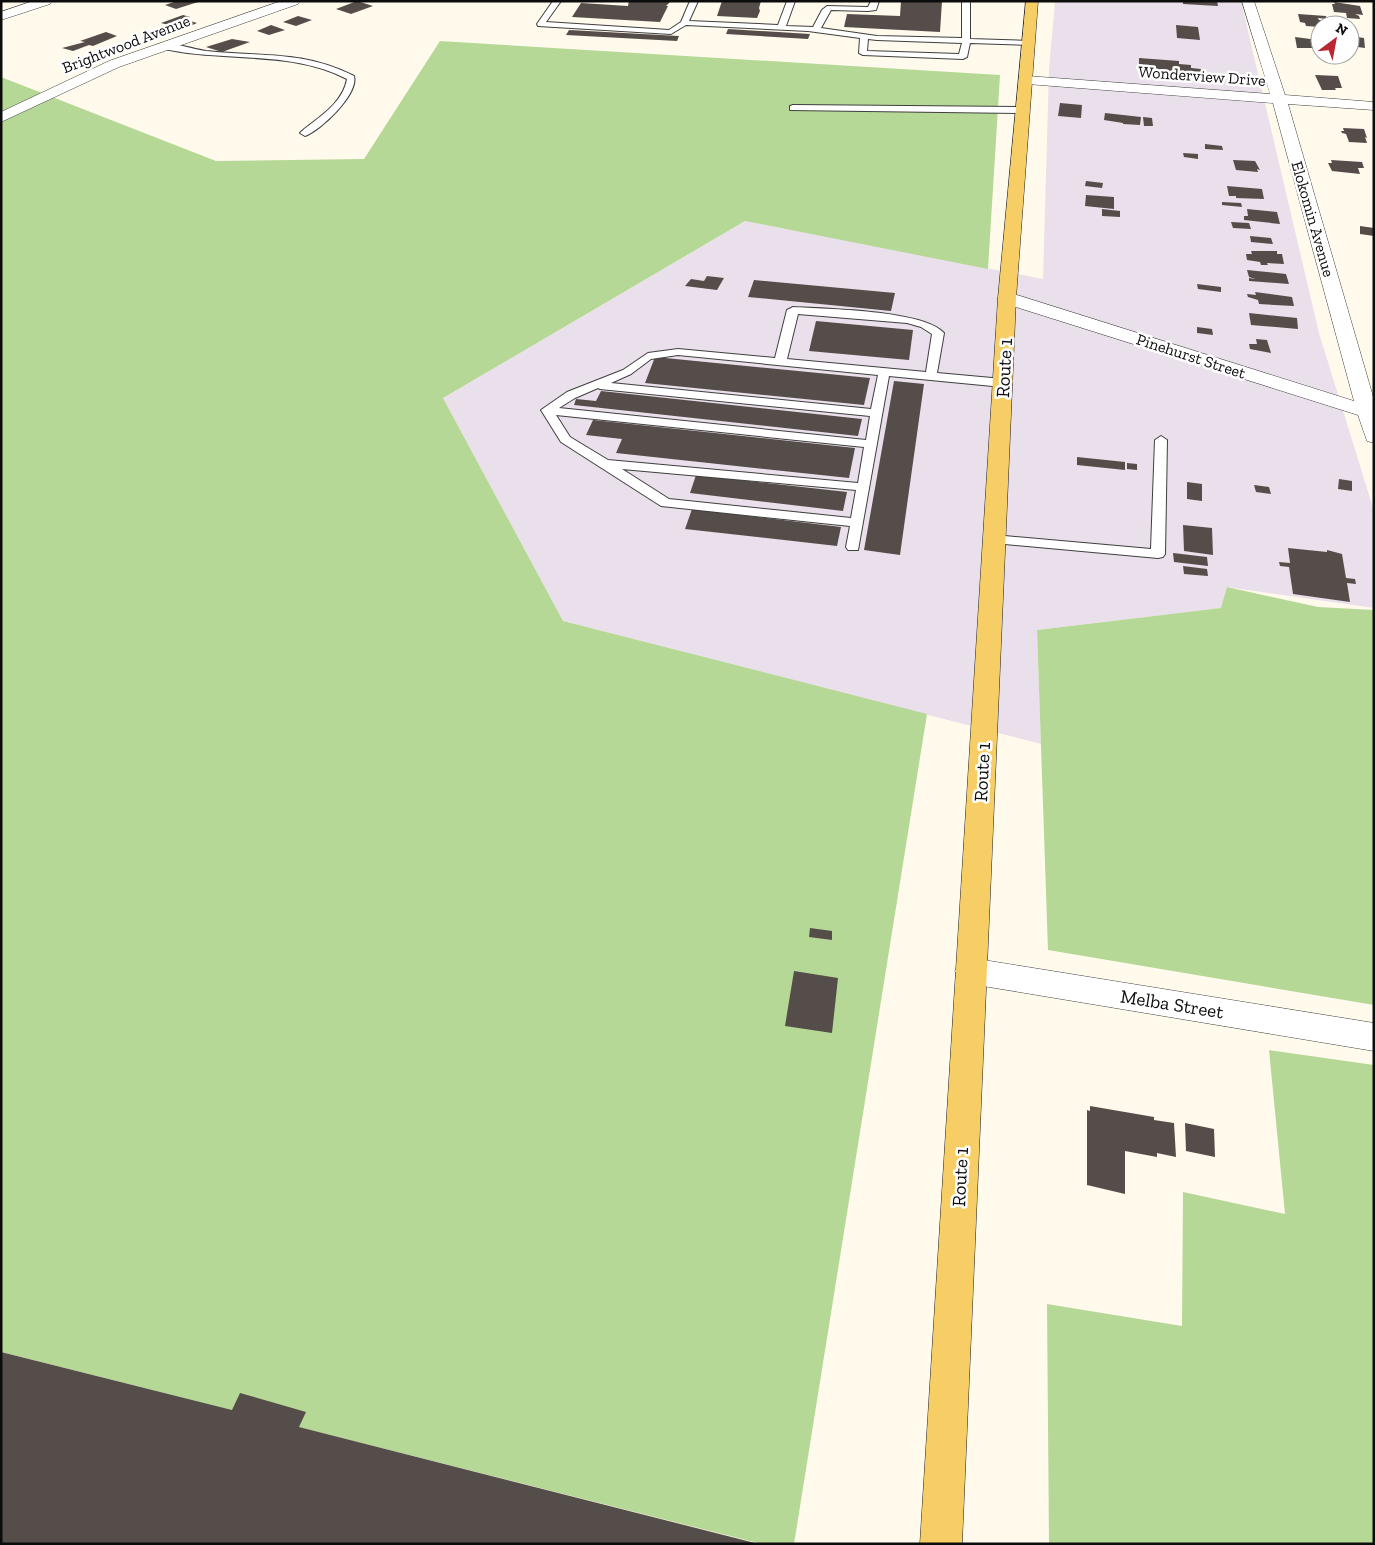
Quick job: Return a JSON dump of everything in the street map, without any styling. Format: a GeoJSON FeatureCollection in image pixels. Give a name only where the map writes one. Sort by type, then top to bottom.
{"type":"FeatureCollection","features":[{"type":"Feature","properties":{"kind":"main road","name":"Route 1"},"geometry":{"type":"LineString","coordinates":[[941,1544],[1007,298],[1027,80],[1032,1]]}},
{"type":"Feature","properties":{"kind":"street"},"geometry":{"type":"LineString","coordinates":[[1,16],[46,1]]}},
{"type":"Feature","properties":{"kind":"street","name":"Brightwood Avenue"},"geometry":{"type":"LineString","coordinates":[[1,118],[89,74],[163,46],[294,1]]}},
{"type":"Feature","properties":{"kind":"street","name":"Elokomin Avenue"},"geometry":{"type":"LineString","coordinates":[[1248,1],[1279,99],[1370,413],[1374,437]]}},
{"type":"Feature","properties":{"kind":"street","name":"Wonderview Drive"},"geometry":{"type":"LineString","coordinates":[[1027,80],[1374,106]]}},
{"type":"Feature","properties":{"kind":"street","name":"Pinehurst Street"},"geometry":{"type":"LineString","coordinates":[[1007,298],[1370,413]]}},
{"type":"Feature","properties":{"kind":"street","name":"Melba Street"},"geometry":{"type":"LineString","coordinates":[[971,971],[1374,1037]]}},
{"type":"Feature","properties":{"kind":"lane"},"geometry":{"type":"LineString","coordinates":[[557,1],[542,24],[670,32],[684,23],[694,1]]}},
{"type":"Feature","properties":{"kind":"lane"},"geometry":{"type":"LineString","coordinates":[[781,28],[791,1]]}},
{"type":"Feature","properties":{"kind":"lane"},"geometry":{"type":"LineString","coordinates":[[816,30],[826,10],[830,8],[868,9],[873,8],[875,1]]}},
{"type":"Feature","properties":{"kind":"lane"},"geometry":{"type":"LineString","coordinates":[[864,36],[864,52],[963,57],[966,41],[966,1]]}},
{"type":"Feature","properties":{"kind":"lane"},"geometry":{"type":"LineString","coordinates":[[684,23],[816,30],[864,36],[1030,43]]}},
{"type":"Feature","properties":{"kind":"lane"},"geometry":{"type":"LineString","coordinates":[[163,46],[209,54],[276,55],[301,59],[336,70],[350,78],[351,86],[344,99],[305,133]]}},
{"type":"Feature","properties":{"kind":"lane"},"geometry":{"type":"LineString","coordinates":[[793,108],[1024,110]]}},
{"type":"Feature","properties":{"kind":"lane"},"geometry":{"type":"LineString","coordinates":[[780,362],[793,310],[908,320],[925,325],[938,333],[930,376]]}},
{"type":"Feature","properties":{"kind":"lane"},"geometry":{"type":"LineString","coordinates":[[547,410],[571,395],[627,372],[648,356],[678,352],[1003,383]]}},
{"type":"Feature","properties":{"kind":"lane"},"geometry":{"type":"LineString","coordinates":[[853,547],[884,372]]}},
{"type":"Feature","properties":{"kind":"lane"},"geometry":{"type":"LineString","coordinates":[[598,385],[876,413]]}},
{"type":"Feature","properties":{"kind":"lane"},"geometry":{"type":"LineString","coordinates":[[547,410],[871,444]]}},
{"type":"Feature","properties":{"kind":"lane"},"geometry":{"type":"LineString","coordinates":[[547,410],[565,439],[666,503],[857,522]]}},
{"type":"Feature","properties":{"kind":"lane"},"geometry":{"type":"LineString","coordinates":[[994,539],[1158,554],[1161,440]]}},
{"type":"Feature","properties":{"kind":"lane"},"geometry":{"type":"LineString","coordinates":[[603,463],[863,487]]}},
{"type":"Feature","properties":{"kind":"shaded area"},"geometry":{"type":"Polygon","coordinates":[[[1055,1],[1241,1],[1319,333],[1374,511],[1374,608],[1227,587],[1222,608],[1037,630],[1041,744],[563,621],[443,398],[745,221],[1043,279],[1049,69],[1055,1]]]}},
{"type":"Feature","properties":{"kind":"green space"},"geometry":{"type":"Polygon","coordinates":[[[440,41],[1000,75],[988,269],[745,221],[443,398],[563,621],[927,714],[794,1544],[762,1544],[1,1352],[1,77],[216,161],[364,159],[440,41]]]}},
{"type":"Feature","properties":{"kind":"green space"},"geometry":{"type":"Polygon","coordinates":[[[1227,587],[1318,607],[1374,610],[1374,1005],[1048,950],[1037,630],[1221,608],[1227,587]]]}},
{"type":"Feature","properties":{"kind":"green space"},"geometry":{"type":"Polygon","coordinates":[[[1269,1050],[1374,1065],[1374,1544],[1049,1544],[1047,1304],[1182,1326],[1183,1192],[1285,1214],[1269,1050]]]}},
{"type":"Feature","properties":{"kind":"building"},"geometry":{"type":"Polygon","coordinates":[[[177,1],[198,2],[176,9],[165,5],[177,1]]]}},
{"type":"Feature","properties":{"kind":"building"},"geometry":{"type":"Polygon","coordinates":[[[357,1],[373,6],[351,14],[336,9],[357,1]]]}},
{"type":"Feature","properties":{"kind":"building"},"geometry":{"type":"Polygon","coordinates":[[[629,1],[671,1],[666,6],[668,6],[660,22],[572,17],[581,3],[628,6],[629,1]]]}},
{"type":"Feature","properties":{"kind":"building"},"geometry":{"type":"Polygon","coordinates":[[[722,1],[761,1],[760,11],[757,18],[717,16],[722,1]]]}},
{"type":"Feature","properties":{"kind":"building"},"geometry":{"type":"Polygon","coordinates":[[[901,1],[942,1],[940,32],[844,27],[847,14],[900,16],[901,1]]]}},
{"type":"Feature","properties":{"kind":"building"},"geometry":{"type":"Polygon","coordinates":[[[1183,1],[1217,1],[1218,6],[1183,4],[1183,1]]]}},
{"type":"Feature","properties":{"kind":"building"},"geometry":{"type":"Polygon","coordinates":[[[1334,2],[1360,6],[1363,15],[1346,15],[1346,13],[1334,12],[1332,4],[1335,4],[1334,2]]]}},
{"type":"Feature","properties":{"kind":"building"},"geometry":{"type":"Polygon","coordinates":[[[1298,14],[1312,15],[1310,15],[1310,26],[1300,22],[1298,14]]]}},
{"type":"Feature","properties":{"kind":"building"},"geometry":{"type":"Polygon","coordinates":[[[183,15],[190,17],[184,19],[197,23],[183,29],[161,23],[183,15]]]}},
{"type":"Feature","properties":{"kind":"building"},"geometry":{"type":"Polygon","coordinates":[[[298,16],[312,20],[296,26],[283,22],[298,16]]]}},
{"type":"Feature","properties":{"kind":"building"},"geometry":{"type":"Polygon","coordinates":[[[271,25],[285,30],[269,35],[257,31],[271,25]]]}},
{"type":"Feature","properties":{"kind":"building"},"geometry":{"type":"Polygon","coordinates":[[[1176,25],[1198,27],[1200,40],[1177,38],[1176,25]]]}},
{"type":"Feature","properties":{"kind":"building"},"geometry":{"type":"Polygon","coordinates":[[[728,29],[810,34],[808,39],[726,34],[728,29]]]}},
{"type":"Feature","properties":{"kind":"building"},"geometry":{"type":"Polygon","coordinates":[[[569,30],[679,36],[677,41],[566,35],[569,30]]]}},
{"type":"Feature","properties":{"kind":"building"},"geometry":{"type":"Polygon","coordinates":[[[106,32],[117,36],[93,46],[89,45],[73,51],[62,48],[85,42],[80,41],[106,32]]]}},
{"type":"Feature","properties":{"kind":"building"},"geometry":{"type":"Polygon","coordinates":[[[1295,37],[1310,39],[1310,48],[1297,48],[1295,37]]]}},
{"type":"Feature","properties":{"kind":"building"},"geometry":{"type":"Polygon","coordinates":[[[1360,37],[1364,38],[1365,48],[1360,47],[1360,37]]]}},
{"type":"Feature","properties":{"kind":"building"},"geometry":{"type":"Polygon","coordinates":[[[232,39],[250,42],[222,52],[206,47],[232,39]]]}},
{"type":"Feature","properties":{"kind":"building"},"geometry":{"type":"Polygon","coordinates":[[[1139,58],[1179,61],[1179,64],[1191,65],[1191,68],[1201,69],[1201,74],[1139,70],[1139,58]]]}},
{"type":"Feature","properties":{"kind":"building"},"geometry":{"type":"Polygon","coordinates":[[[1315,75],[1338,76],[1342,88],[1322,90],[1315,75]]]}},
{"type":"Feature","properties":{"kind":"building"},"geometry":{"type":"Polygon","coordinates":[[[1060,103],[1082,105],[1081,118],[1058,116],[1060,103]]]}},
{"type":"Feature","properties":{"kind":"building"},"geometry":{"type":"Polygon","coordinates":[[[1105,113],[1141,117],[1140,125],[1104,120],[1105,113]]]}},
{"type":"Feature","properties":{"kind":"building"},"geometry":{"type":"Polygon","coordinates":[[[1143,117],[1152,118],[1153,126],[1144,126],[1143,117]]]}},
{"type":"Feature","properties":{"kind":"building"},"geometry":{"type":"Polygon","coordinates":[[[1343,128],[1364,129],[1367,143],[1349,142],[1346,134],[1341,131],[1344,131],[1343,128]]]}},
{"type":"Feature","properties":{"kind":"building"},"geometry":{"type":"Polygon","coordinates":[[[1205,144],[1222,146],[1223,150],[1205,149],[1205,144]]]}},
{"type":"Feature","properties":{"kind":"building"},"geometry":{"type":"Polygon","coordinates":[[[1183,153],[1198,154],[1198,159],[1184,157],[1183,153]]]}},
{"type":"Feature","properties":{"kind":"building"},"geometry":{"type":"Polygon","coordinates":[[[1233,160],[1255,161],[1260,170],[1257,169],[1258,172],[1236,170],[1233,160]]]}},
{"type":"Feature","properties":{"kind":"building"},"geometry":{"type":"Polygon","coordinates":[[[1331,160],[1362,162],[1364,168],[1358,168],[1360,174],[1332,171],[1328,163],[1332,163],[1331,160]]]}},
{"type":"Feature","properties":{"kind":"building"},"geometry":{"type":"Polygon","coordinates":[[[1086,181],[1103,183],[1102,188],[1085,186],[1086,181]]]}},
{"type":"Feature","properties":{"kind":"building"},"geometry":{"type":"Polygon","coordinates":[[[1227,186],[1262,189],[1264,199],[1229,196],[1227,186]]]}},
{"type":"Feature","properties":{"kind":"building"},"geometry":{"type":"Polygon","coordinates":[[[1086,195],[1114,197],[1114,209],[1085,206],[1086,195]]]}},
{"type":"Feature","properties":{"kind":"building"},"geometry":{"type":"Polygon","coordinates":[[[1222,202],[1241,203],[1242,207],[1222,205],[1222,202]]]}},
{"type":"Feature","properties":{"kind":"building"},"geometry":{"type":"Polygon","coordinates":[[[1102,209],[1120,211],[1120,217],[1102,216],[1102,209]]]}},
{"type":"Feature","properties":{"kind":"building"},"geometry":{"type":"Polygon","coordinates":[[[1247,209],[1277,212],[1280,224],[1244,220],[1244,216],[1248,216],[1247,209]]]}},
{"type":"Feature","properties":{"kind":"building"},"geometry":{"type":"Polygon","coordinates":[[[1231,222],[1249,223],[1251,229],[1233,228],[1231,222]]]}},
{"type":"Feature","properties":{"kind":"building"},"geometry":{"type":"Polygon","coordinates":[[[1360,226],[1374,228],[1374,236],[1360,234],[1360,226]]]}},
{"type":"Feature","properties":{"kind":"building"},"geometry":{"type":"Polygon","coordinates":[[[1250,236],[1271,238],[1273,244],[1251,242],[1250,236]]]}},
{"type":"Feature","properties":{"kind":"building"},"geometry":{"type":"Polygon","coordinates":[[[1251,251],[1277,251],[1277,254],[1282,254],[1284,264],[1267,263],[1268,265],[1261,265],[1260,262],[1247,260],[1246,254],[1252,254],[1251,251]]]}},
{"type":"Feature","properties":{"kind":"building"},"geometry":{"type":"Polygon","coordinates":[[[1247,270],[1286,274],[1289,284],[1249,281],[1249,278],[1255,279],[1249,277],[1247,270]]]}},
{"type":"Feature","properties":{"kind":"building"},"geometry":{"type":"Polygon","coordinates":[[[707,276],[724,278],[717,290],[685,286],[691,279],[704,281],[707,276]]]}},
{"type":"Feature","properties":{"kind":"building"},"geometry":{"type":"Polygon","coordinates":[[[754,280],[895,293],[891,311],[748,297],[754,280]]]}},
{"type":"Feature","properties":{"kind":"building"},"geometry":{"type":"Polygon","coordinates":[[[1197,284],[1221,287],[1221,292],[1198,289],[1197,284]]]}},
{"type":"Feature","properties":{"kind":"building"},"geometry":{"type":"Polygon","coordinates":[[[1255,292],[1292,297],[1294,306],[1259,304],[1258,300],[1248,297],[1247,294],[1256,295],[1255,292]]]}},
{"type":"Feature","properties":{"kind":"building"},"geometry":{"type":"Polygon","coordinates":[[[1249,313],[1297,318],[1298,329],[1251,325],[1249,313]]]}},
{"type":"Feature","properties":{"kind":"building"},"geometry":{"type":"Polygon","coordinates":[[[816,321],[913,330],[909,360],[809,351],[816,321]]]}},
{"type":"Feature","properties":{"kind":"building"},"geometry":{"type":"Polygon","coordinates":[[[1197,327],[1212,329],[1213,335],[1197,333],[1197,327]]]}},
{"type":"Feature","properties":{"kind":"building"},"geometry":{"type":"Polygon","coordinates":[[[1256,339],[1267,340],[1271,353],[1250,349],[1249,344],[1257,344],[1256,339]]]}},
{"type":"Feature","properties":{"kind":"building"},"geometry":{"type":"Polygon","coordinates":[[[655,357],[870,378],[864,405],[645,383],[655,357]]]}},
{"type":"Feature","properties":{"kind":"building"},"geometry":{"type":"Polygon","coordinates":[[[894,381],[924,384],[900,555],[864,550],[894,381]]]}},
{"type":"Feature","properties":{"kind":"building"},"geometry":{"type":"Polygon","coordinates":[[[601,391],[862,419],[858,436],[574,405],[576,399],[596,401],[601,391]]]}},
{"type":"Feature","properties":{"kind":"building"},"geometry":{"type":"Polygon","coordinates":[[[593,420],[855,448],[849,478],[616,453],[622,439],[586,435],[593,420]]]}},
{"type":"Feature","properties":{"kind":"building"},"geometry":{"type":"Polygon","coordinates":[[[1077,457],[1125,462],[1125,470],[1077,465],[1077,457]]]}},
{"type":"Feature","properties":{"kind":"building"},"geometry":{"type":"Polygon","coordinates":[[[1127,463],[1137,464],[1137,470],[1127,469],[1127,463]]]}},
{"type":"Feature","properties":{"kind":"building"},"geometry":{"type":"Polygon","coordinates":[[[696,475],[847,492],[843,511],[690,493],[696,475]]]}},
{"type":"Feature","properties":{"kind":"building"},"geometry":{"type":"Polygon","coordinates":[[[1339,479],[1352,481],[1352,491],[1338,489],[1339,479]]]}},
{"type":"Feature","properties":{"kind":"building"},"geometry":{"type":"Polygon","coordinates":[[[1187,482],[1202,484],[1202,501],[1187,499],[1187,482]]]}},
{"type":"Feature","properties":{"kind":"building"},"geometry":{"type":"Polygon","coordinates":[[[1254,485],[1269,487],[1271,494],[1256,492],[1254,485]]]}},
{"type":"Feature","properties":{"kind":"building"},"geometry":{"type":"Polygon","coordinates":[[[692,509],[841,527],[837,546],[685,529],[692,509]]]}},
{"type":"Feature","properties":{"kind":"building"},"geometry":{"type":"Polygon","coordinates":[[[1183,525],[1212,528],[1213,555],[1184,551],[1183,525]]]}},
{"type":"Feature","properties":{"kind":"building"},"geometry":{"type":"Polygon","coordinates":[[[1288,548],[1327,552],[1327,550],[1342,554],[1346,578],[1355,579],[1356,584],[1347,583],[1350,602],[1293,594],[1289,567],[1280,566],[1279,562],[1290,563],[1288,548]]]}},
{"type":"Feature","properties":{"kind":"building"},"geometry":{"type":"Polygon","coordinates":[[[1173,553],[1207,557],[1208,566],[1174,562],[1173,553]]]}},
{"type":"Feature","properties":{"kind":"building"},"geometry":{"type":"Polygon","coordinates":[[[1183,566],[1207,569],[1208,576],[1184,574],[1183,566]]]}},
{"type":"Feature","properties":{"kind":"building"},"geometry":{"type":"Polygon","coordinates":[[[810,928],[832,931],[832,940],[809,937],[810,928]]]}},
{"type":"Feature","properties":{"kind":"building"},"geometry":{"type":"Polygon","coordinates":[[[794,971],[838,978],[832,1033],[785,1026],[794,971]]]}},
{"type":"Feature","properties":{"kind":"building"},"geometry":{"type":"Polygon","coordinates":[[[1090,1106],[1154,1117],[1154,1120],[1174,1123],[1176,1157],[1157,1153],[1157,1157],[1125,1151],[1125,1194],[1087,1185],[1087,1110],[1090,1111],[1090,1106]]]}},
{"type":"Feature","properties":{"kind":"building"},"geometry":{"type":"Polygon","coordinates":[[[1185,1123],[1214,1129],[1215,1157],[1186,1151],[1185,1123]]]}},
{"type":"Feature","properties":{"kind":"building"},"geometry":{"type":"Polygon","coordinates":[[[1,1352],[232,1410],[240,1393],[306,1412],[299,1427],[759,1544],[1,1544],[1,1352]]]}}]}
